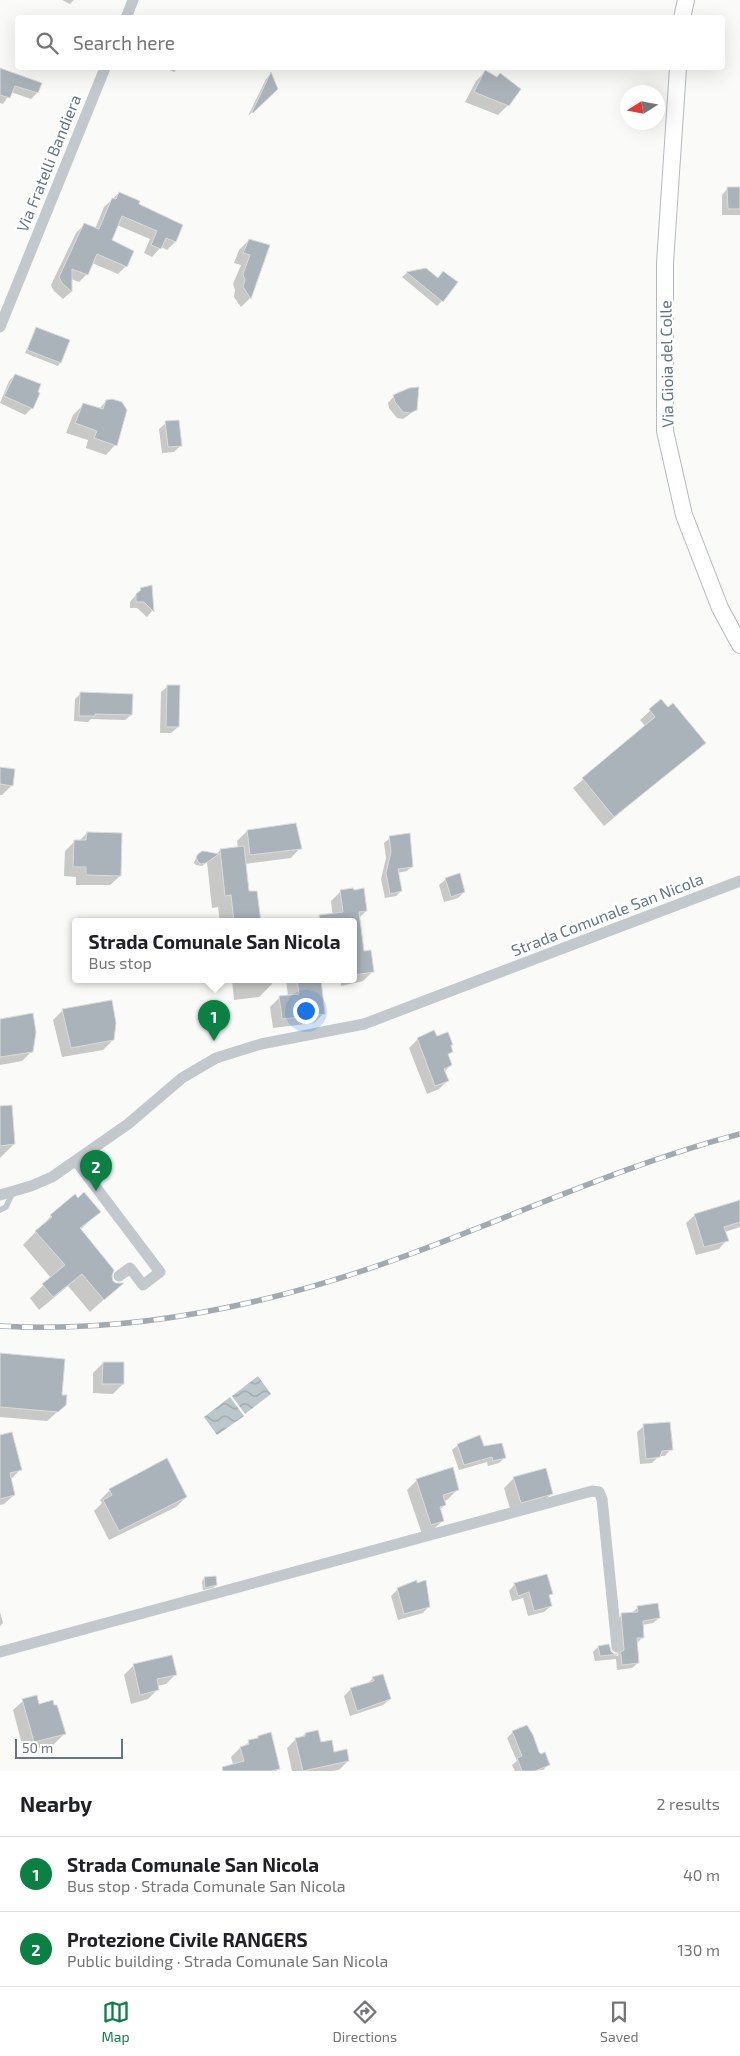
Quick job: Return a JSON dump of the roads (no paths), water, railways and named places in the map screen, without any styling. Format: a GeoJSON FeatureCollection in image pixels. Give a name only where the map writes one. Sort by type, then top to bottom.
{"type":"FeatureCollection","features":[{"type":"Feature","properties":{"kind":"main road"},"geometry":{"type":"LineString","coordinates":[[683,15],[686,0]]}},
{"type":"Feature","properties":{"kind":"main road","name":"Via Gioia del Colle"},"geometry":{"type":"LineString","coordinates":[[678,70],[665,263],[666,431],[684,515],[720,608],[740,645]]}},
{"type":"Feature","properties":{"kind":"street"},"geometry":{"type":"LineString","coordinates":[[127,15],[133,0]]}},
{"type":"Feature","properties":{"kind":"street","name":"Via Fratelli Bandiera"},"geometry":{"type":"LineString","coordinates":[[0,327],[104,70]]}},
{"type":"Feature","properties":{"kind":"street","name":"Strada Comunale San Nicola"},"geometry":{"type":"LineString","coordinates":[[0,1195],[52,1177],[76,1162],[128,1124],[182,1078],[216,1058],[262,1044],[364,1024],[740,881]]}},
{"type":"Feature","properties":{"kind":"street"},"geometry":{"type":"LineString","coordinates":[[76,1162],[160,1272],[143,1285],[130,1268],[119,1276]]}},
{"type":"Feature","properties":{"kind":"street"},"geometry":{"type":"LineString","coordinates":[[0,1652],[592,1490],[599,1492],[602,1499],[617,1647]]}},
{"type":"Feature","properties":{"kind":"lane"},"geometry":{"type":"LineString","coordinates":[[0,1210],[6,1207],[13,1191]]}},
{"type":"Feature","properties":{"kind":"water"},"geometry":{"type":"Polygon","coordinates":[[[258,1376],[271,1394],[245,1414],[232,1396],[258,1376]]]}},
{"type":"Feature","properties":{"kind":"water"},"geometry":{"type":"Polygon","coordinates":[[[230,1397],[244,1416],[217,1435],[204,1417],[230,1397]]]}},
{"type":"Feature","properties":{"kind":"railway"},"geometry":{"type":"LineString","coordinates":[[0,1326],[103,1325],[155,1320],[257,1301],[356,1273],[447,1240],[613,1175],[697,1146],[740,1134]]}},
{"type":"Feature","properties":{"kind":"place","name":"Strada Comunale San Nicola"},"geometry":{"type":"Point","coordinates":[214,1041]}},
{"type":"Feature","properties":{"kind":"place","name":"Protezione Civile RANGERS"},"geometry":{"type":"Point","coordinates":[96,1191]}}]}
